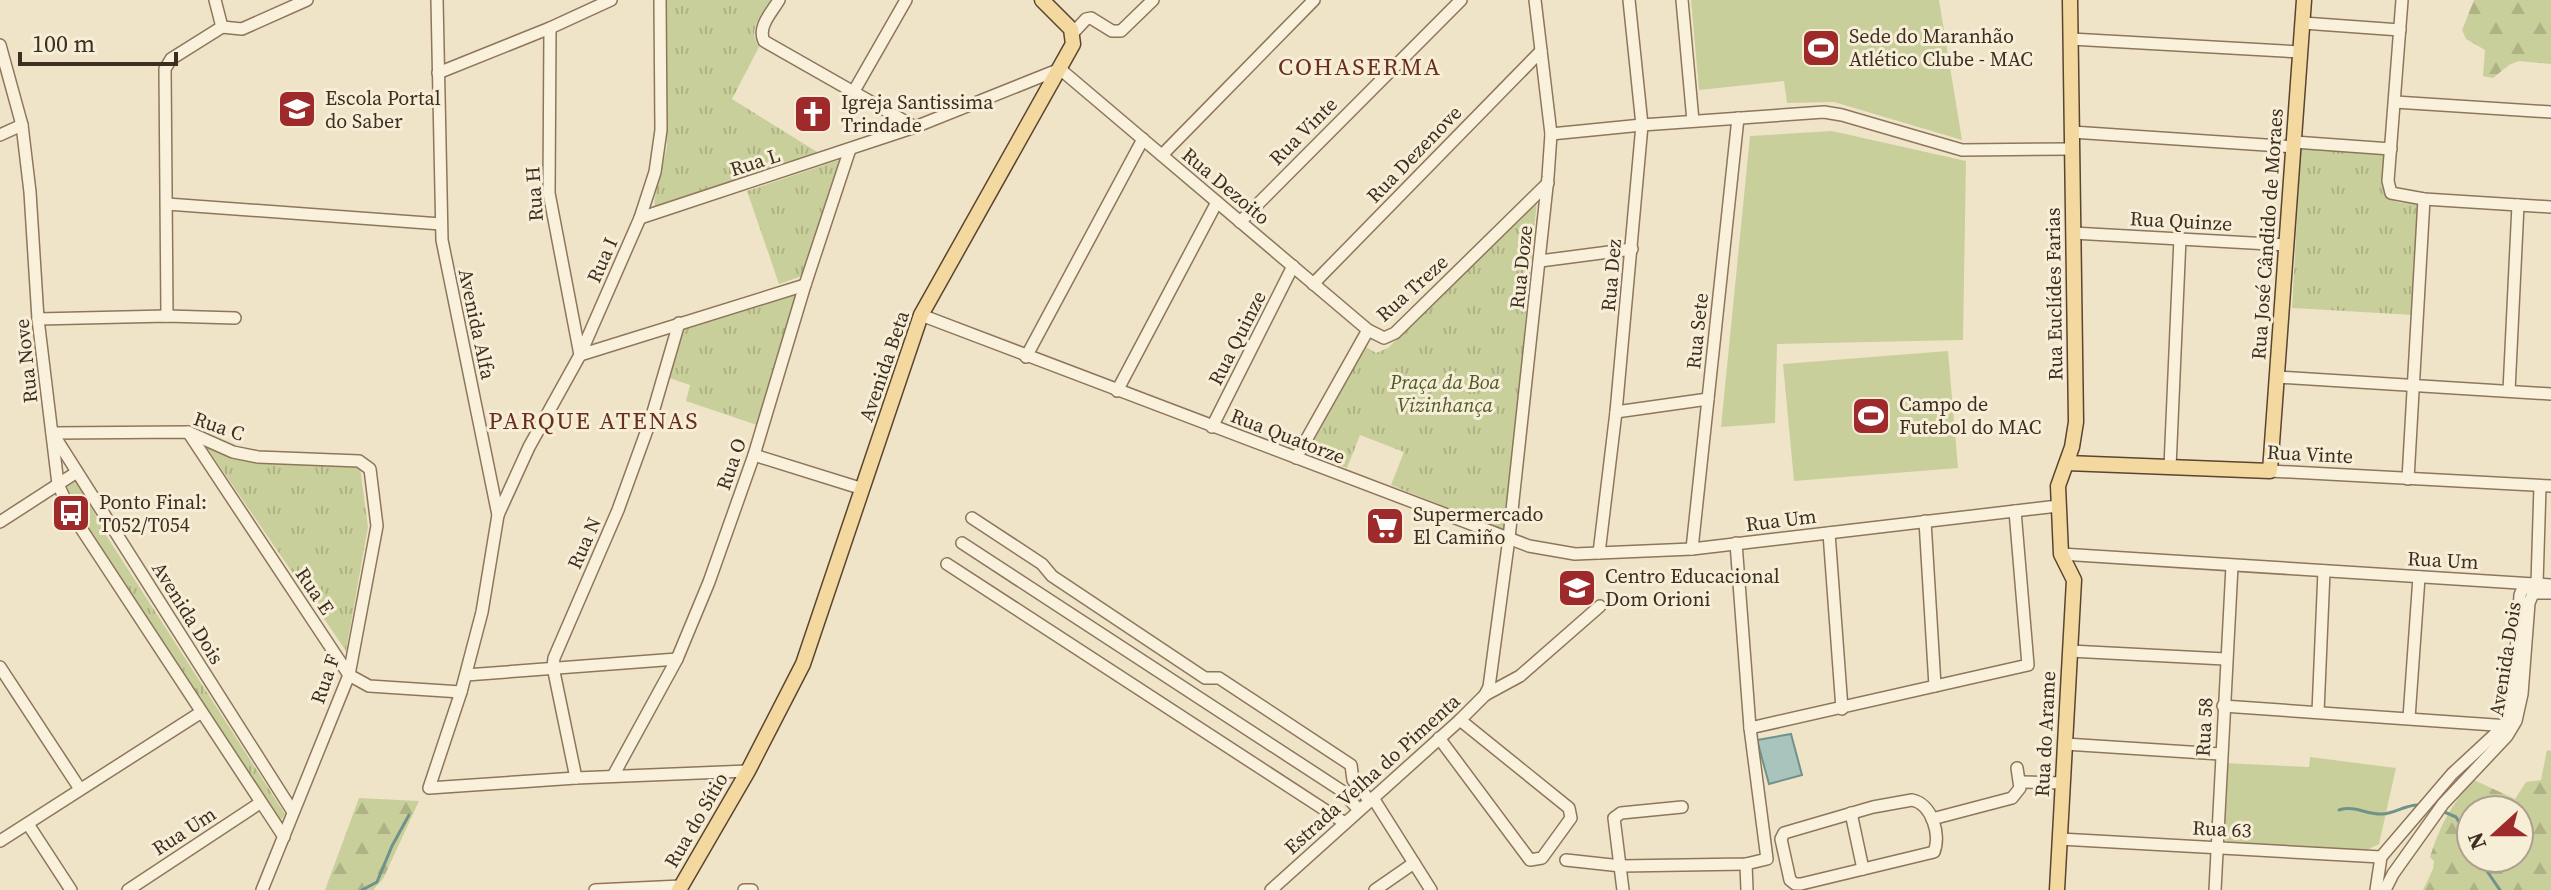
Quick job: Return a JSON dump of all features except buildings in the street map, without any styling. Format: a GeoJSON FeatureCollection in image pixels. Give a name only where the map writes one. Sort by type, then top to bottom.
{"type":"FeatureCollection","features":[{"type":"Feature","properties":{"kind":"main road"},"geometry":{"type":"LineString","coordinates":[[1042,0],[1073,33]]}},
{"type":"Feature","properties":{"kind":"main road","name":"Rua Euclídes Farias"},"geometry":{"type":"LineString","coordinates":[[2070,0],[2076,422],[2067,463],[2059,480],[2058,506],[2074,580]]}},
{"type":"Feature","properties":{"kind":"main road","name":"Rua José Cândido de Moraes"},"geometry":{"type":"LineString","coordinates":[[2270,471],[2304,0]]}},
{"type":"Feature","properties":{"kind":"main road","name":"Avenida Beta"},"geometry":{"type":"LineString","coordinates":[[748,771],[803,664],[921,315],[1060,69],[1073,44],[1073,33]]}},
{"type":"Feature","properties":{"kind":"main road","name":"Rua Vinte"},"geometry":{"type":"LineString","coordinates":[[2067,463],[2270,471]]}},
{"type":"Feature","properties":{"kind":"main road","name":"Rua do Arame"},"geometry":{"type":"LineString","coordinates":[[2057,890],[2074,580]]}},
{"type":"Feature","properties":{"kind":"main road","name":"Rua do Sítio"},"geometry":{"type":"LineString","coordinates":[[680,888],[748,771]]}},
{"type":"Feature","properties":{"kind":"street"},"geometry":{"type":"LineString","coordinates":[[215,0],[222,27]]}},
{"type":"Feature","properties":{"kind":"street"},"geometry":{"type":"LineString","coordinates":[[167,316],[165,69],[171,59],[222,27],[242,29],[307,0]]}},
{"type":"Feature","properties":{"kind":"street","name":"Avenida Alfa"},"geometry":{"type":"LineString","coordinates":[[437,0],[441,224],[498,515],[482,612],[461,692],[429,788],[576,778]]}},
{"type":"Feature","properties":{"kind":"street"},"geometry":{"type":"LineString","coordinates":[[438,73],[611,0]]}},
{"type":"Feature","properties":{"kind":"street","name":"Rua I"},"geometry":{"type":"LineString","coordinates":[[498,515],[529,447],[580,355],[640,218],[659,151],[660,0]]}},
{"type":"Feature","properties":{"kind":"street"},"geometry":{"type":"LineString","coordinates":[[779,0],[762,28],[764,41],[915,127]]}},
{"type":"Feature","properties":{"kind":"street"},"geometry":{"type":"LineString","coordinates":[[854,91],[906,0]]}},
{"type":"Feature","properties":{"kind":"street"},"geometry":{"type":"LineString","coordinates":[[1073,33],[1086,19],[1091,18],[1112,31],[1121,31],[1153,0]]}},
{"type":"Feature","properties":{"kind":"street"},"geometry":{"type":"LineString","coordinates":[[1162,155],[1312,0]]}},
{"type":"Feature","properties":{"kind":"street","name":"Rua Vinte"},"geometry":{"type":"LineString","coordinates":[[1240,222],[1461,0]]}},
{"type":"Feature","properties":{"kind":"street","name":"Rua Doze"},"geometry":{"type":"LineString","coordinates":[[1509,538],[1551,134],[1535,0]]}},
{"type":"Feature","properties":{"kind":"street","name":"Rua Dez"},"geometry":{"type":"LineString","coordinates":[[1599,553],[1616,412],[1642,125],[1629,0]]}},
{"type":"Feature","properties":{"kind":"street"},"geometry":{"type":"LineString","coordinates":[[1682,0],[1693,121]]}},
{"type":"Feature","properties":{"kind":"street"},"geometry":{"type":"LineString","coordinates":[[2402,0],[2388,184],[2391,193],[2424,199],[2551,207]]}},
{"type":"Feature","properties":{"kind":"street"},"geometry":{"type":"LineString","coordinates":[[2303,23],[2400,30]]}},
{"type":"Feature","properties":{"kind":"street","name":"Rua H"},"geometry":{"type":"LineString","coordinates":[[550,28],[549,193],[580,355]]}},
{"type":"Feature","properties":{"kind":"street"},"geometry":{"type":"LineString","coordinates":[[2071,39],[2301,52]]}},
{"type":"Feature","properties":{"kind":"street","name":"Rua Nove"},"geometry":{"type":"LineString","coordinates":[[0,45],[22,125],[30,192],[38,319],[58,484]]}},
{"type":"Feature","properties":{"kind":"street","name":"Rua Dezenove"},"geometry":{"type":"LineString","coordinates":[[1313,284],[1541,51]]}},
{"type":"Feature","properties":{"kind":"street","name":"Rua L"},"geometry":{"type":"LineString","coordinates":[[640,218],[915,127],[1060,69]]}},
{"type":"Feature","properties":{"kind":"street","name":"Rua Dezoito"},"geometry":{"type":"LineString","coordinates":[[1060,69],[1368,330]]}},
{"type":"Feature","properties":{"kind":"street"},"geometry":{"type":"LineString","coordinates":[[2395,102],[2551,112]]}},
{"type":"Feature","properties":{"kind":"street"},"geometry":{"type":"LineString","coordinates":[[1551,134],[1693,121],[1834,113],[1962,150],[2072,149]]}},
{"type":"Feature","properties":{"kind":"street","name":"Rua Sete"},"geometry":{"type":"LineString","coordinates":[[1692,549],[1738,118]]}},
{"type":"Feature","properties":{"kind":"street"},"geometry":{"type":"LineString","coordinates":[[0,135],[22,125]]}},
{"type":"Feature","properties":{"kind":"street"},"geometry":{"type":"LineString","coordinates":[[2072,132],[2391,149]]}},
{"type":"Feature","properties":{"kind":"street"},"geometry":{"type":"LineString","coordinates":[[1026,357],[1143,139]]}},
{"type":"Feature","properties":{"kind":"street","name":"Rua O"},"geometry":{"type":"LineString","coordinates":[[613,776],[677,659],[709,582],[754,455],[850,149]]}},
{"type":"Feature","properties":{"kind":"street","name":"Rua Treze"},"geometry":{"type":"LineString","coordinates":[[1296,458],[1368,330],[1380,338],[1395,333],[1548,183]]}},
{"type":"Feature","properties":{"kind":"street"},"geometry":{"type":"LineString","coordinates":[[2408,479],[2424,199]]}},
{"type":"Feature","properties":{"kind":"street"},"geometry":{"type":"LineString","coordinates":[[1117,391],[1217,202]]}},
{"type":"Feature","properties":{"kind":"street"},"geometry":{"type":"LineString","coordinates":[[167,204],[441,224]]}},
{"type":"Feature","properties":{"kind":"street"},"geometry":{"type":"LineString","coordinates":[[2509,391],[2518,205]]}},
{"type":"Feature","properties":{"kind":"street","name":"Rua Quinze"},"geometry":{"type":"LineString","coordinates":[[2073,233],[2287,245]]}},
{"type":"Feature","properties":{"kind":"street"},"geometry":{"type":"LineString","coordinates":[[2170,467],[2180,238]]}},
{"type":"Feature","properties":{"kind":"street"},"geometry":{"type":"LineString","coordinates":[[1540,261],[1632,249]]}},
{"type":"Feature","properties":{"kind":"street","name":"Rua Quinze"},"geometry":{"type":"LineString","coordinates":[[1212,427],[1293,266]]}},
{"type":"Feature","properties":{"kind":"street"},"geometry":{"type":"LineString","coordinates":[[580,355],[805,285]]}},
{"type":"Feature","properties":{"kind":"street","name":"Rua Quatorze"},"geometry":{"type":"LineString","coordinates":[[921,315],[1509,538]]}},
{"type":"Feature","properties":{"kind":"street"},"geometry":{"type":"LineString","coordinates":[[38,319],[235,318]]}},
{"type":"Feature","properties":{"kind":"street","name":"Rua N"},"geometry":{"type":"LineString","coordinates":[[576,778],[553,667],[557,647],[623,497],[651,419],[679,323]]}},
{"type":"Feature","properties":{"kind":"street"},"geometry":{"type":"LineString","coordinates":[[2277,377],[2551,394]]}},
{"type":"Feature","properties":{"kind":"street"},"geometry":{"type":"LineString","coordinates":[[1616,412],[1708,399]]}},
{"type":"Feature","properties":{"kind":"street","name":"Rua C"},"geometry":{"type":"LineString","coordinates":[[52,433],[188,432],[246,455],[359,461],[370,469]]}},
{"type":"Feature","properties":{"kind":"street","name":"Rua E"},"geometry":{"type":"LineString","coordinates":[[188,432],[349,675]]}},
{"type":"Feature","properties":{"kind":"street","name":"Avenida Dois"},"geometry":{"type":"LineString","coordinates":[[52,433],[293,812]]}},
{"type":"Feature","properties":{"kind":"street"},"geometry":{"type":"LineString","coordinates":[[754,455],[863,489]]}},
{"type":"Feature","properties":{"kind":"street","name":"Rua F"},"geometry":{"type":"LineString","coordinates":[[262,890],[349,675],[377,526],[370,469]]}},
{"type":"Feature","properties":{"kind":"street","name":"Rua Vinte"},"geometry":{"type":"LineString","coordinates":[[2270,471],[2546,486]]}},
{"type":"Feature","properties":{"kind":"street"},"geometry":{"type":"LineString","coordinates":[[0,522],[77,472]]}},
{"type":"Feature","properties":{"kind":"street"},"geometry":{"type":"LineString","coordinates":[[58,484],[71,513],[284,837]]}},
{"type":"Feature","properties":{"kind":"street","name":"Avenida Dois"},"geometry":{"type":"LineString","coordinates":[[2385,890],[2443,804],[2510,726],[2520,595],[2524,588],[2535,587],[2546,486]]}},
{"type":"Feature","properties":{"kind":"street","name":"Rua Um"},"geometry":{"type":"LineString","coordinates":[[1509,538],[1549,551],[1599,553],[1692,549],[2058,506]]}},
{"type":"Feature","properties":{"kind":"street"},"geometry":{"type":"LineString","coordinates":[[1750,728],[2028,665],[2015,511]]}},
{"type":"Feature","properties":{"kind":"street"},"geometry":{"type":"LineString","coordinates":[[972,518],[1042,564],[1052,576],[1205,678],[1219,678],[1351,765],[1353,780],[1371,799],[1431,890]]}},
{"type":"Feature","properties":{"kind":"street"},"geometry":{"type":"LineString","coordinates":[[1925,521],[1935,686]]}},
{"type":"Feature","properties":{"kind":"street"},"geometry":{"type":"LineString","coordinates":[[1829,533],[1842,709]]}},
{"type":"Feature","properties":{"kind":"street","name":"Estrada Velha do Pimenta"},"geometry":{"type":"LineString","coordinates":[[1271,890],[1485,695],[1493,671],[1509,538]]}},
{"type":"Feature","properties":{"kind":"street"},"geometry":{"type":"LineString","coordinates":[[962,543],[1342,791],[1359,810]]}},
{"type":"Feature","properties":{"kind":"street"},"geometry":{"type":"LineString","coordinates":[[1566,860],[1621,866],[1746,864],[1767,859],[1750,728],[1736,543]]}},
{"type":"Feature","properties":{"kind":"street","name":"Rua Um"},"geometry":{"type":"LineString","coordinates":[[2068,555],[2535,587]]}},
{"type":"Feature","properties":{"kind":"street"},"geometry":{"type":"LineString","coordinates":[[947,564],[1345,823]]}},
{"type":"Feature","properties":{"kind":"street","name":"Rua 58"},"geometry":{"type":"LineString","coordinates":[[2215,890],[2232,566]]}},
{"type":"Feature","properties":{"kind":"street"},"geometry":{"type":"LineString","coordinates":[[2318,712],[2324,571]]}},
{"type":"Feature","properties":{"kind":"street"},"geometry":{"type":"LineString","coordinates":[[2409,718],[2419,577]]}},
{"type":"Feature","properties":{"kind":"street"},"geometry":{"type":"LineString","coordinates":[[2535,587],[2551,585]]}},
{"type":"Feature","properties":{"kind":"street"},"geometry":{"type":"LineString","coordinates":[[2535,587],[2551,593]]}},
{"type":"Feature","properties":{"kind":"street"},"geometry":{"type":"LineString","coordinates":[[1485,695],[1520,676],[1600,606]]}},
{"type":"Feature","properties":{"kind":"street"},"geometry":{"type":"LineString","coordinates":[[2070,651],[2225,659]]}},
{"type":"Feature","properties":{"kind":"street"},"geometry":{"type":"LineString","coordinates":[[466,675],[677,659]]}},
{"type":"Feature","properties":{"kind":"street"},"geometry":{"type":"LineString","coordinates":[[0,667],[80,789]]}},
{"type":"Feature","properties":{"kind":"street"},"geometry":{"type":"LineString","coordinates":[[349,675],[369,686],[461,692]]}},
{"type":"Feature","properties":{"kind":"street"},"geometry":{"type":"LineString","coordinates":[[2223,706],[2510,726]]}},
{"type":"Feature","properties":{"kind":"street"},"geometry":{"type":"LineString","coordinates":[[0,841],[200,713]]}},
{"type":"Feature","properties":{"kind":"street"},"geometry":{"type":"LineString","coordinates":[[1439,738],[1530,860],[1542,858],[1571,818],[1569,808],[1460,720]]}},
{"type":"Feature","properties":{"kind":"street","name":"Avenida Dois"},"geometry":{"type":"LineString","coordinates":[[2381,857],[2432,796],[2510,726]]}},
{"type":"Feature","properties":{"kind":"street"},"geometry":{"type":"LineString","coordinates":[[2065,744],[2220,754]]}},
{"type":"Feature","properties":{"kind":"street"},"geometry":{"type":"LineString","coordinates":[[1932,819],[2012,798],[2019,792],[2021,782],[2017,768]]}},
{"type":"Feature","properties":{"kind":"street"},"geometry":{"type":"LineString","coordinates":[[576,778],[748,771]]}},
{"type":"Feature","properties":{"kind":"street"},"geometry":{"type":"LineString","coordinates":[[2021,782],[2063,783]]}},
{"type":"Feature","properties":{"kind":"street"},"geometry":{"type":"LineString","coordinates":[[1912,800],[1922,804],[1932,819],[1934,852],[1795,884],[1790,880],[1781,839],[1789,830],[1912,800]]}},
{"type":"Feature","properties":{"kind":"street","name":"Rua Um"},"geometry":{"type":"LineString","coordinates":[[128,890],[260,803]]}},
{"type":"Feature","properties":{"kind":"street"},"geometry":{"type":"LineString","coordinates":[[1623,890],[1614,818],[1621,813],[1682,807]]}},
{"type":"Feature","properties":{"kind":"street"},"geometry":{"type":"LineString","coordinates":[[1851,813],[1863,869]]}},
{"type":"Feature","properties":{"kind":"street"},"geometry":{"type":"LineString","coordinates":[[28,824],[71,890]]}},
{"type":"Feature","properties":{"kind":"street","name":"Rua 63"},"geometry":{"type":"LineString","coordinates":[[2060,839],[2381,857]]}},
{"type":"Feature","properties":{"kind":"street"},"geometry":{"type":"LineString","coordinates":[[2376,890],[2381,857]]}},
{"type":"Feature","properties":{"kind":"street"},"geometry":{"type":"LineString","coordinates":[[1375,890],[1414,863]]}},
{"type":"Feature","properties":{"kind":"street"},"geometry":{"type":"LineString","coordinates":[[1746,864],[1747,890]]}},
{"type":"Feature","properties":{"kind":"street"},"geometry":{"type":"LineString","coordinates":[[595,890],[680,888]]}},
{"type":"Feature","properties":{"kind":"street"},"geometry":{"type":"LineString","coordinates":[[744,890],[752,890]]}},
{"type":"Feature","properties":{"kind":"green space"},"geometry":{"type":"Polygon","coordinates":[[[667,0],[771,0],[755,28],[759,47],[732,99],[822,155],[655,207],[667,145],[667,0]]]}},
{"type":"Feature","properties":{"kind":"green space","name":"Sede do Maranhão Atlético Clube - MAC"},"geometry":{"type":"Polygon","coordinates":[[[1691,0],[1939,0],[1962,140],[1834,102],[1787,103],[1784,81],[1699,90],[1691,0]]]}},
{"type":"Feature","properties":{"kind":"green space"},"geometry":{"type":"Polygon","coordinates":[[[2474,0],[2551,0],[2551,64],[2519,61],[2493,78],[2483,76],[2485,50],[2466,39],[2462,30],[2474,0]]]}},
{"type":"Feature","properties":{"kind":"green space"},"geometry":{"type":"Polygon","coordinates":[[[1832,131],[1966,161],[1963,340],[1777,344],[1775,423],[1721,427],[1750,136],[1832,131]]]}},
{"type":"Feature","properties":{"kind":"green space"},"geometry":{"type":"Polygon","coordinates":[[[2301,146],[2386,152],[2384,191],[2387,196],[2399,202],[2420,203],[2414,315],[2292,308],[2301,146]]]}},
{"type":"Feature","properties":{"kind":"green space"},"geometry":{"type":"Polygon","coordinates":[[[839,160],[802,276],[779,284],[747,191],[839,160]]]}},
{"type":"Feature","properties":{"kind":"green space","name":"Praça da Boa Vizinhança"},"geometry":{"type":"Polygon","coordinates":[[[1537,200],[1505,531],[1391,485],[1404,452],[1360,435],[1347,468],[1307,453],[1366,347],[1376,353],[1388,348],[1537,200]]]}},
{"type":"Feature","properties":{"kind":"green space"},"geometry":{"type":"Polygon","coordinates":[[[797,293],[757,425],[686,401],[690,385],[669,378],[684,328],[797,293]]]}},
{"type":"Feature","properties":{"kind":"green space","name":"Campo de Futebol do MAC"},"geometry":{"type":"Polygon","coordinates":[[[1948,351],[1958,468],[1794,481],[1783,364],[1948,351]]]}},
{"type":"Feature","properties":{"kind":"green space"},"geometry":{"type":"Polygon","coordinates":[[[203,442],[230,455],[360,467],[368,527],[346,651],[203,442]]]}},
{"type":"Feature","properties":{"kind":"green space"},"geometry":{"type":"Polygon","coordinates":[[[77,480],[106,535],[285,814],[280,822],[76,513],[67,486],[77,480]]]}},
{"type":"Feature","properties":{"kind":"green space"},"geometry":{"type":"Polygon","coordinates":[[[2547,750],[2551,751],[2551,890],[2423,890],[2433,869],[2434,861],[2430,857],[2442,825],[2455,803],[2455,874],[2535,874],[2535,794],[2518,794],[2526,782],[2541,780],[2547,750]]]}},
{"type":"Feature","properties":{"kind":"green space"},"geometry":{"type":"Polygon","coordinates":[[[2310,757],[2396,768],[2379,844],[2367,850],[2227,842],[2221,836],[2224,763],[2309,767],[2310,757]]]}},
{"type":"Feature","properties":{"kind":"green space"},"geometry":{"type":"Polygon","coordinates":[[[2474,780],[2504,794],[2462,794],[2474,780]]]}},
{"type":"Feature","properties":{"kind":"green space"},"geometry":{"type":"Polygon","coordinates":[[[359,798],[419,801],[383,879],[373,890],[325,890],[359,798]]]}},
{"type":"Feature","properties":{"kind":"water"},"geometry":{"type":"Polygon","coordinates":[[[1791,734],[1802,775],[1769,784],[1757,740],[1791,734]]]}},
{"type":"Feature","properties":{"kind":"waterway"},"geometry":{"type":"LineString","coordinates":[[2339,810],[2382,814],[2419,805]]}},
{"type":"Feature","properties":{"kind":"waterway"},"geometry":{"type":"LineString","coordinates":[[2442,811],[2455,817]]}},
{"type":"Feature","properties":{"kind":"waterway"},"geometry":{"type":"LineString","coordinates":[[362,890],[377,882],[409,815]]}},
{"type":"Feature","properties":{"kind":"waterway"},"geometry":{"type":"LineString","coordinates":[[2489,874],[2500,890]]}},
{"type":"Feature","properties":{"kind":"place","name":"Sede do Maranhão Atlético Clube - MAC"},"geometry":{"type":"Point","coordinates":[1821,48]}},
{"type":"Feature","properties":{"kind":"place","name":"Escola Portal do Saber"},"geometry":{"type":"Point","coordinates":[297,109]}},
{"type":"Feature","properties":{"kind":"place","name":"Igreja Santissima Trindade"},"geometry":{"type":"Point","coordinates":[813,114]}},
{"type":"Feature","properties":{"kind":"place","name":"Campo de Futebol do MAC"},"geometry":{"type":"Point","coordinates":[1871,416]}},
{"type":"Feature","properties":{"kind":"place","name":"Ponto Final: T052/T054"},"geometry":{"type":"Point","coordinates":[71,513]}},
{"type":"Feature","properties":{"kind":"place","name":"Supermercado El Camiño"},"geometry":{"type":"Point","coordinates":[1385,526]}},
{"type":"Feature","properties":{"kind":"place","name":"Centro Educacional Dom Orioni"},"geometry":{"type":"Point","coordinates":[1577,588]}},
{"type":"Feature","properties":{"kind":"district","name":"COHASERMA"},"geometry":{"type":"Point","coordinates":[1360,67]}},
{"type":"Feature","properties":{"kind":"district","name":"PARQUE ATENAS"},"geometry":{"type":"Point","coordinates":[594,421]}}]}
